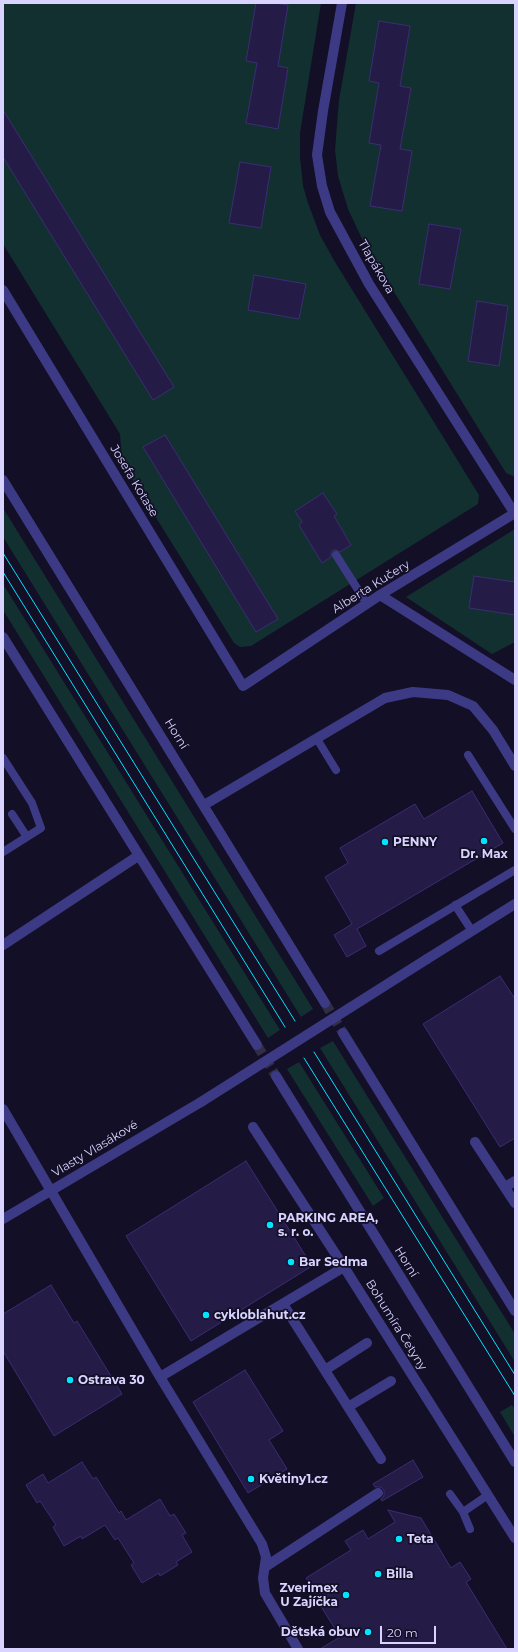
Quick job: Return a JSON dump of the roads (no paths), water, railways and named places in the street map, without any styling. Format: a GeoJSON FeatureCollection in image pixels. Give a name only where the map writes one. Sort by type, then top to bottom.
{"type":"FeatureCollection","features":[{"type":"Feature","properties":{"kind":"street","name":"Tlapákova"},"geometry":{"type":"LineString","coordinates":[[342,3],[323,112],[318,155],[322,186],[330,212],[369,284],[515,514]]}},
{"type":"Feature","properties":{"kind":"street","name":"Josefa Kotase"},"geometry":{"type":"LineString","coordinates":[[3,290],[243,686]]}},
{"type":"Feature","properties":{"kind":"street","name":"Horní"},"geometry":{"type":"LineString","coordinates":[[3,480],[325,1002]]}},
{"type":"Feature","properties":{"kind":"street","name":"Alberta Kučery"},"geometry":{"type":"LineString","coordinates":[[243,686],[380,595],[515,514]]}},
{"type":"Feature","properties":{"kind":"street"},"geometry":{"type":"LineString","coordinates":[[380,595],[515,680]]}},
{"type":"Feature","properties":{"kind":"street"},"geometry":{"type":"LineString","coordinates":[[3,637],[7,650],[257,1045]]}},
{"type":"Feature","properties":{"kind":"street"},"geometry":{"type":"LineString","coordinates":[[204,805],[385,698],[413,692],[448,695],[473,706],[493,730],[515,766]]}},
{"type":"Feature","properties":{"kind":"street"},"geometry":{"type":"LineString","coordinates":[[3,945],[138,856]]}},
{"type":"Feature","properties":{"kind":"street","name":"Vlasty Vlasákové"},"geometry":{"type":"LineString","coordinates":[[3,1219],[201,1102],[515,904]]}},
{"type":"Feature","properties":{"kind":"street"},"geometry":{"type":"LineString","coordinates":[[343,1033],[515,1310]]}},
{"type":"Feature","properties":{"kind":"street","name":"Horní"},"geometry":{"type":"LineString","coordinates":[[276,1076],[515,1462]]}},
{"type":"Feature","properties":{"kind":"street"},"geometry":{"type":"LineString","coordinates":[[3,1109],[160,1377],[262,1544],[266,1558],[263,1585],[265,1593],[298,1649]]}},
{"type":"Feature","properties":{"kind":"street","name":"Bohumíra Četyny"},"geometry":{"type":"LineString","coordinates":[[253,1127],[344,1267],[515,1538]]}},
{"type":"Feature","properties":{"kind":"street"},"geometry":{"type":"LineString","coordinates":[[475,1142],[515,1204]]}},
{"type":"Feature","properties":{"kind":"street"},"geometry":{"type":"LineString","coordinates":[[505,1187],[515,1181]]}},
{"type":"Feature","properties":{"kind":"street"},"geometry":{"type":"LineString","coordinates":[[160,1377],[344,1267]]}},
{"type":"Feature","properties":{"kind":"street"},"geometry":{"type":"LineString","coordinates":[[283,1304],[381,1459]]}},
{"type":"Feature","properties":{"kind":"street"},"geometry":{"type":"LineString","coordinates":[[325,1370],[367,1343]]}},
{"type":"Feature","properties":{"kind":"street"},"geometry":{"type":"LineString","coordinates":[[348,1407],[391,1381]]}},
{"type":"Feature","properties":{"kind":"street"},"geometry":{"type":"LineString","coordinates":[[265,1567],[378,1493]]}},
{"type":"Feature","properties":{"kind":"lane"},"geometry":{"type":"LineString","coordinates":[[336,554],[367,604]]}},
{"type":"Feature","properties":{"kind":"lane"},"geometry":{"type":"LineString","coordinates":[[317,738],[336,770]]}},
{"type":"Feature","properties":{"kind":"lane"},"geometry":{"type":"LineString","coordinates":[[468,755],[515,829]]}},
{"type":"Feature","properties":{"kind":"lane"},"geometry":{"type":"LineString","coordinates":[[3,760],[32,803],[41,828],[3,852]]}},
{"type":"Feature","properties":{"kind":"lane"},"geometry":{"type":"LineString","coordinates":[[12,814],[27,837]]}},
{"type":"Feature","properties":{"kind":"lane"},"geometry":{"type":"LineString","coordinates":[[379,952],[515,870]]}},
{"type":"Feature","properties":{"kind":"lane"},"geometry":{"type":"LineString","coordinates":[[455,905],[472,931]]}},
{"type":"Feature","properties":{"kind":"lane"},"geometry":{"type":"LineString","coordinates":[[450,1494],[463,1512],[470,1529]]}},
{"type":"Feature","properties":{"kind":"lane"},"geometry":{"type":"LineString","coordinates":[[463,1512],[488,1495]]}},
{"type":"Feature","properties":{"kind":"tunnel"},"geometry":{"type":"LineString","coordinates":[[325,1003],[343,1033]]}},
{"type":"Feature","properties":{"kind":"tunnel"},"geometry":{"type":"LineString","coordinates":[[257,1045],[276,1076]]}},
{"type":"Feature","properties":{"kind":"tram line"},"geometry":{"type":"LineString","coordinates":[[3,553],[295,1021]]}},
{"type":"Feature","properties":{"kind":"tram line"},"geometry":{"type":"LineString","coordinates":[[3,572],[285,1027]]}},
{"type":"Feature","properties":{"kind":"tram line"},"geometry":{"type":"LineString","coordinates":[[314,1052],[515,1375]]}},
{"type":"Feature","properties":{"kind":"tram line"},"geometry":{"type":"LineString","coordinates":[[304,1058],[515,1396]]}},
{"type":"Feature","properties":{"kind":"place","name":"Dr. Max"},"geometry":{"type":"Point","coordinates":[484,841]}},
{"type":"Feature","properties":{"kind":"place","name":"PENNY"},"geometry":{"type":"Point","coordinates":[385,842]}},
{"type":"Feature","properties":{"kind":"place","name":"PARKING AREA, s. r. o."},"geometry":{"type":"Point","coordinates":[270,1225]}},
{"type":"Feature","properties":{"kind":"place","name":"Bar Sedma"},"geometry":{"type":"Point","coordinates":[291,1262]}},
{"type":"Feature","properties":{"kind":"place","name":"cykloblahut.cz"},"geometry":{"type":"Point","coordinates":[206,1315]}},
{"type":"Feature","properties":{"kind":"place","name":"Ostrava 30"},"geometry":{"type":"Point","coordinates":[70,1380]}},
{"type":"Feature","properties":{"kind":"place","name":"Květiny1.cz"},"geometry":{"type":"Point","coordinates":[251,1479]}},
{"type":"Feature","properties":{"kind":"place","name":"Teta"},"geometry":{"type":"Point","coordinates":[399,1539]}},
{"type":"Feature","properties":{"kind":"place","name":"Billa"},"geometry":{"type":"Point","coordinates":[378,1574]}},
{"type":"Feature","properties":{"kind":"place","name":"Zverimex U Zajíčka"},"geometry":{"type":"Point","coordinates":[346,1595]}},
{"type":"Feature","properties":{"kind":"place","name":"Dětská obuv"},"geometry":{"type":"Point","coordinates":[368,1632]}}]}
